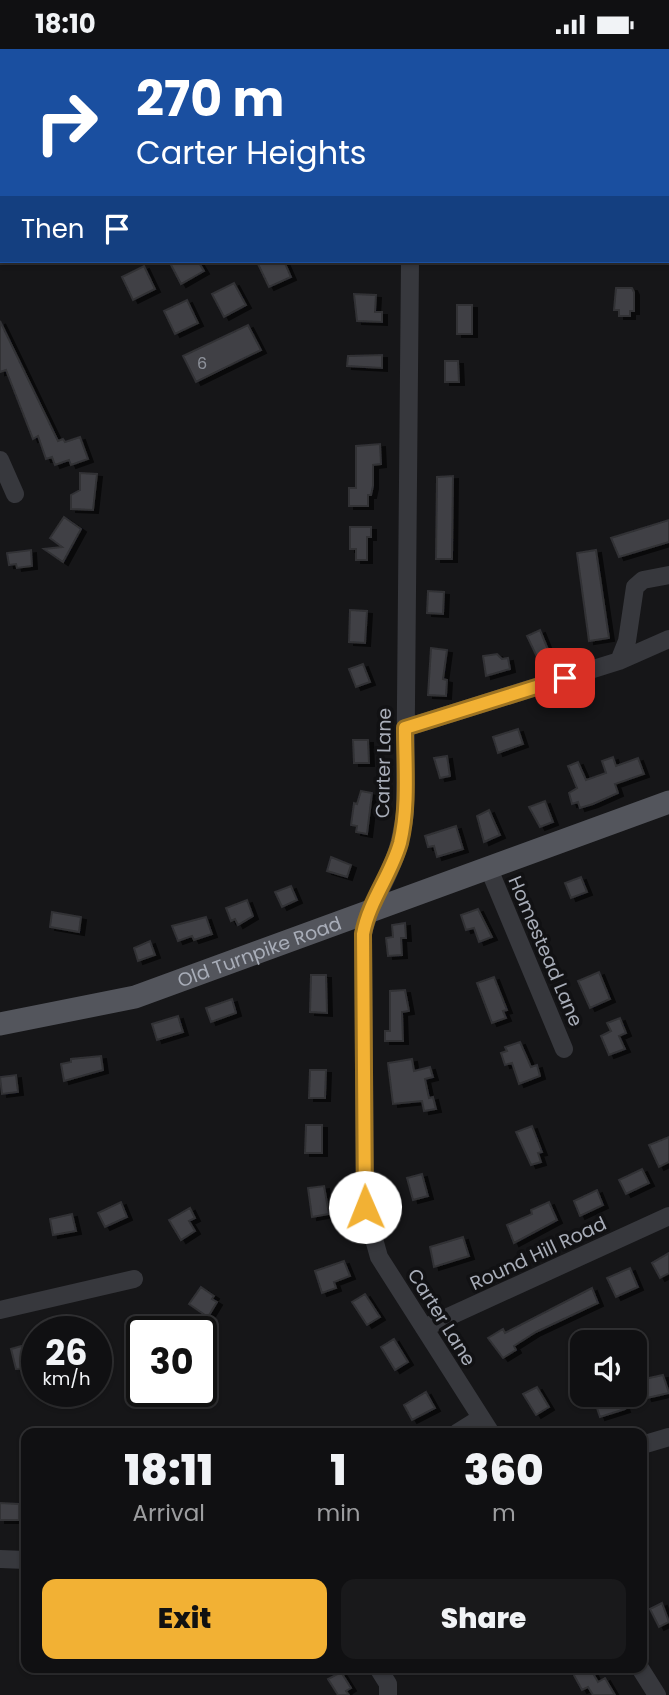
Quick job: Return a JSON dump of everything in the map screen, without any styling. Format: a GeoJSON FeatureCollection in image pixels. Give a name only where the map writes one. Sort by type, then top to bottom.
{"type":"FeatureCollection","features":[{"type":"Feature","properties":{"kind":"main road","name":"Old Turnpike Road"},"geometry":{"type":"LineString","coordinates":[[0,1024],[135,997],[669,802]]}},
{"type":"Feature","properties":{"kind":"street","name":"Carter Lane"},"geometry":{"type":"LineString","coordinates":[[410,263],[405,813],[400,842],[391,869],[369,911],[363,934],[365,1207],[379,1257],[486,1426]]}},
{"type":"Feature","properties":{"kind":"street"},"geometry":{"type":"LineString","coordinates":[[0,460],[15,494]]}},
{"type":"Feature","properties":{"kind":"street"},"geometry":{"type":"LineString","coordinates":[[619,661],[627,641],[635,587],[643,580],[669,575]]}},
{"type":"Feature","properties":{"kind":"street"},"geometry":{"type":"LineString","coordinates":[[405,728],[619,661],[669,639]]}},
{"type":"Feature","properties":{"kind":"street","name":"Homestead Lane"},"geometry":{"type":"LineString","coordinates":[[489,869],[564,1049]]}},
{"type":"Feature","properties":{"kind":"street","name":"Round Hill Road"},"geometry":{"type":"LineString","coordinates":[[425,1328],[669,1216]]}},
{"type":"Feature","properties":{"kind":"street"},"geometry":{"type":"LineString","coordinates":[[0,1311],[134,1279]]}},
{"type":"Feature","properties":{"kind":"street"},"geometry":{"type":"LineString","coordinates":[[647,1444],[669,1437]]}},
{"type":"Feature","properties":{"kind":"street"},"geometry":{"type":"LineString","coordinates":[[0,1559],[21,1560]]}},
{"type":"Feature","properties":{"kind":"street"},"geometry":{"type":"LineString","coordinates":[[381,1673],[388,1684],[388,1695]]}},
{"type":"Feature","properties":{"kind":"street"},"geometry":{"type":"LineString","coordinates":[[643,1673],[657,1695]]}},
{"type":"Feature","properties":{"kind":"building"},"geometry":{"type":"Polygon","coordinates":[[[170,263],[199,263],[204,271],[181,284],[170,263]]]}},
{"type":"Feature","properties":{"kind":"building"},"geometry":{"type":"Polygon","coordinates":[[[285,263],[291,277],[269,287],[258,264],[285,263]]]}},
{"type":"Feature","properties":{"kind":"building"},"geometry":{"type":"Polygon","coordinates":[[[144,266],[155,289],[133,300],[122,277],[144,266]]]}},
{"type":"Feature","properties":{"kind":"building"},"geometry":{"type":"Polygon","coordinates":[[[234,283],[246,305],[224,317],[212,294],[234,283]]]}},
{"type":"Feature","properties":{"kind":"building"},"geometry":{"type":"Polygon","coordinates":[[[616,288],[632,288],[634,292],[634,311],[630,311],[630,316],[619,316],[619,310],[614,310],[616,288]]]}},
{"type":"Feature","properties":{"kind":"building"},"geometry":{"type":"Polygon","coordinates":[[[354,294],[376,295],[375,312],[382,312],[382,322],[357,321],[354,294]]]}},
{"type":"Feature","properties":{"kind":"building"},"geometry":{"type":"Polygon","coordinates":[[[187,300],[198,323],[175,334],[164,311],[187,300]]]}},
{"type":"Feature","properties":{"kind":"building"},"geometry":{"type":"Polygon","coordinates":[[[457,305],[472,305],[472,334],[457,334],[457,305]]]}},
{"type":"Feature","properties":{"kind":"building"},"geometry":{"type":"Polygon","coordinates":[[[0,321],[58,441],[63,439],[65,442],[80,437],[88,459],[71,465],[69,460],[55,465],[52,457],[46,459],[38,436],[33,439],[6,370],[0,372],[0,321]]]}},
{"type":"Feature","properties":{"kind":"building"},"geometry":{"type":"Polygon","coordinates":[[[248,325],[261,350],[196,382],[183,356],[248,325]]]}},
{"type":"Feature","properties":{"kind":"building"},"geometry":{"type":"Polygon","coordinates":[[[382,355],[382,368],[347,366],[348,356],[382,355]]]}},
{"type":"Feature","properties":{"kind":"building"},"geometry":{"type":"Polygon","coordinates":[[[445,361],[458,361],[459,382],[445,382],[445,361]]]}},
{"type":"Feature","properties":{"kind":"building"},"geometry":{"type":"Polygon","coordinates":[[[380,444],[381,464],[373,465],[373,486],[371,495],[368,495],[368,506],[349,506],[349,488],[356,488],[356,446],[380,444]]]}},
{"type":"Feature","properties":{"kind":"building"},"geometry":{"type":"Polygon","coordinates":[[[80,473],[97,474],[93,510],[71,509],[71,495],[80,490],[80,473]]]}},
{"type":"Feature","properties":{"kind":"building"},"geometry":{"type":"Polygon","coordinates":[[[453,476],[452,559],[436,559],[437,477],[453,476]]]}},
{"type":"Feature","properties":{"kind":"building"},"geometry":{"type":"Polygon","coordinates":[[[64,517],[81,529],[63,562],[44,549],[62,547],[50,538],[64,517]]]}},
{"type":"Feature","properties":{"kind":"building"},"geometry":{"type":"Polygon","coordinates":[[[669,520],[669,542],[619,557],[611,538],[669,520]]]}},
{"type":"Feature","properties":{"kind":"building"},"geometry":{"type":"Polygon","coordinates":[[[350,527],[371,527],[371,537],[367,537],[367,560],[356,560],[356,549],[350,549],[350,527]]]}},
{"type":"Feature","properties":{"kind":"building"},"geometry":{"type":"Polygon","coordinates":[[[31,550],[32,566],[17,568],[16,564],[9,565],[7,553],[31,550]]]}},
{"type":"Feature","properties":{"kind":"building"},"geometry":{"type":"Polygon","coordinates":[[[596,550],[609,638],[589,641],[577,553],[596,550]]]}},
{"type":"Feature","properties":{"kind":"building"},"geometry":{"type":"Polygon","coordinates":[[[428,591],[444,592],[443,614],[427,613],[428,591]]]}},
{"type":"Feature","properties":{"kind":"building"},"geometry":{"type":"Polygon","coordinates":[[[350,610],[367,611],[365,643],[349,642],[350,610]]]}},
{"type":"Feature","properties":{"kind":"building"},"geometry":{"type":"Polygon","coordinates":[[[540,630],[549,652],[537,657],[527,636],[540,630]]]}},
{"type":"Feature","properties":{"kind":"building"},"geometry":{"type":"Polygon","coordinates":[[[431,648],[447,650],[443,679],[447,680],[446,696],[428,695],[431,648]]]}},
{"type":"Feature","properties":{"kind":"building"},"geometry":{"type":"Polygon","coordinates":[[[497,654],[502,659],[508,658],[510,669],[486,676],[483,656],[497,654]]]}},
{"type":"Feature","properties":{"kind":"building"},"geometry":{"type":"Polygon","coordinates":[[[363,664],[370,682],[356,687],[349,669],[363,664]]]}},
{"type":"Feature","properties":{"kind":"building"},"geometry":{"type":"Polygon","coordinates":[[[518,729],[523,744],[498,753],[493,737],[518,729]]]}},
{"type":"Feature","properties":{"kind":"building"},"geometry":{"type":"Polygon","coordinates":[[[353,740],[368,740],[369,763],[354,763],[353,740]]]}},
{"type":"Feature","properties":{"kind":"building"},"geometry":{"type":"Polygon","coordinates":[[[447,756],[450,776],[440,778],[434,758],[447,756]]]}},
{"type":"Feature","properties":{"kind":"building"},"geometry":{"type":"Polygon","coordinates":[[[613,757],[616,766],[638,758],[644,774],[615,784],[618,793],[593,804],[580,808],[578,802],[572,804],[569,793],[577,788],[568,766],[578,762],[586,780],[606,773],[602,761],[613,757]]]}},
{"type":"Feature","properties":{"kind":"building"},"geometry":{"type":"Polygon","coordinates":[[[361,791],[372,793],[367,834],[356,832],[357,826],[351,825],[354,803],[357,804],[361,791]]]}},
{"type":"Feature","properties":{"kind":"building"},"geometry":{"type":"Polygon","coordinates":[[[545,801],[553,822],[540,827],[529,807],[545,801]]]}},
{"type":"Feature","properties":{"kind":"building"},"geometry":{"type":"Polygon","coordinates":[[[489,810],[500,835],[484,842],[477,816],[489,810]]]}},
{"type":"Feature","properties":{"kind":"building"},"geometry":{"type":"Polygon","coordinates":[[[456,826],[463,849],[437,857],[434,846],[428,847],[425,836],[456,826]]]}},
{"type":"Feature","properties":{"kind":"building"},"geometry":{"type":"Polygon","coordinates":[[[331,857],[351,865],[347,877],[327,871],[331,857]]]}},
{"type":"Feature","properties":{"kind":"building"},"geometry":{"type":"Polygon","coordinates":[[[581,877],[587,892],[571,898],[565,883],[581,877]]]}},
{"type":"Feature","properties":{"kind":"building"},"geometry":{"type":"Polygon","coordinates":[[[291,886],[297,900],[282,907],[275,892],[291,886]]]}},
{"type":"Feature","properties":{"kind":"building"},"geometry":{"type":"Polygon","coordinates":[[[247,900],[253,916],[238,925],[235,919],[231,921],[226,908],[247,900]]]}},
{"type":"Feature","properties":{"kind":"building"},"geometry":{"type":"Polygon","coordinates":[[[478,909],[492,937],[479,942],[474,928],[466,930],[461,915],[478,909]]]}},
{"type":"Feature","properties":{"kind":"building"},"geometry":{"type":"Polygon","coordinates":[[[52,912],[81,917],[79,932],[50,927],[52,912]]]}},
{"type":"Feature","properties":{"kind":"building"},"geometry":{"type":"Polygon","coordinates":[[[206,917],[212,934],[194,940],[192,936],[178,941],[172,926],[206,917]]]}},
{"type":"Feature","properties":{"kind":"building"},"geometry":{"type":"Polygon","coordinates":[[[405,923],[406,938],[401,938],[402,955],[388,956],[386,938],[393,937],[392,925],[405,923]]]}},
{"type":"Feature","properties":{"kind":"building"},"geometry":{"type":"Polygon","coordinates":[[[150,941],[155,955],[138,961],[134,948],[150,941]]]}},
{"type":"Feature","properties":{"kind":"building"},"geometry":{"type":"Polygon","coordinates":[[[599,972],[610,999],[590,1008],[578,981],[599,972]]]}},
{"type":"Feature","properties":{"kind":"building"},"geometry":{"type":"Polygon","coordinates":[[[311,975],[326,975],[327,1013],[310,1012],[311,975]]]}},
{"type":"Feature","properties":{"kind":"building"},"geometry":{"type":"Polygon","coordinates":[[[494,977],[507,1010],[503,1011],[506,1018],[492,1023],[477,983],[494,977]]]}},
{"type":"Feature","properties":{"kind":"building"},"geometry":{"type":"Polygon","coordinates":[[[405,990],[409,1011],[402,1012],[403,1041],[385,1041],[385,1031],[390,1031],[390,991],[405,990]]]}},
{"type":"Feature","properties":{"kind":"building"},"geometry":{"type":"Polygon","coordinates":[[[232,999],[236,1013],[211,1022],[206,1008],[232,999]]]}},
{"type":"Feature","properties":{"kind":"building"},"geometry":{"type":"Polygon","coordinates":[[[178,1016],[183,1032],[157,1040],[152,1024],[178,1016]]]}},
{"type":"Feature","properties":{"kind":"building"},"geometry":{"type":"Polygon","coordinates":[[[620,1018],[626,1033],[619,1036],[625,1049],[609,1055],[601,1036],[611,1031],[607,1023],[620,1018]]]}},
{"type":"Feature","properties":{"kind":"building"},"geometry":{"type":"Polygon","coordinates":[[[520,1042],[531,1067],[537,1065],[540,1076],[519,1084],[512,1063],[505,1065],[501,1053],[507,1051],[505,1047],[520,1042]]]}},
{"type":"Feature","properties":{"kind":"building"},"geometry":{"type":"Polygon","coordinates":[[[101,1056],[103,1070],[64,1081],[61,1064],[71,1062],[71,1059],[101,1056]]]}},
{"type":"Feature","properties":{"kind":"building"},"geometry":{"type":"Polygon","coordinates":[[[412,1059],[414,1071],[430,1067],[433,1077],[425,1079],[429,1098],[433,1097],[436,1109],[424,1111],[422,1101],[393,1104],[388,1063],[412,1059]]]}},
{"type":"Feature","properties":{"kind":"building"},"geometry":{"type":"Polygon","coordinates":[[[310,1070],[326,1070],[325,1098],[309,1098],[310,1070]]]}},
{"type":"Feature","properties":{"kind":"building"},"geometry":{"type":"Polygon","coordinates":[[[16,1075],[18,1092],[2,1094],[0,1077],[16,1075]]]}},
{"type":"Feature","properties":{"kind":"building"},"geometry":{"type":"Polygon","coordinates":[[[306,1125],[322,1125],[322,1153],[305,1153],[306,1125]]]}},
{"type":"Feature","properties":{"kind":"building"},"geometry":{"type":"Polygon","coordinates":[[[532,1126],[542,1152],[538,1153],[541,1162],[531,1165],[516,1132],[532,1126]]]}},
{"type":"Feature","properties":{"kind":"building"},"geometry":{"type":"Polygon","coordinates":[[[669,1137],[669,1162],[659,1167],[649,1145],[669,1137]]]}},
{"type":"Feature","properties":{"kind":"building"},"geometry":{"type":"Polygon","coordinates":[[[642,1169],[649,1183],[626,1194],[619,1180],[642,1169]]]}},
{"type":"Feature","properties":{"kind":"building"},"geometry":{"type":"Polygon","coordinates":[[[422,1174],[428,1196],[413,1200],[407,1178],[422,1174]]]}},
{"type":"Feature","properties":{"kind":"building"},"geometry":{"type":"Polygon","coordinates":[[[324,1186],[329,1214],[312,1217],[308,1188],[324,1186]]]}},
{"type":"Feature","properties":{"kind":"building"},"geometry":{"type":"Polygon","coordinates":[[[597,1190],[603,1205],[580,1216],[574,1201],[597,1190]]]}},
{"type":"Feature","properties":{"kind":"building"},"geometry":{"type":"Polygon","coordinates":[[[121,1202],[127,1217],[105,1227],[98,1213],[121,1202]]]}},
{"type":"Feature","properties":{"kind":"building"},"geometry":{"type":"Polygon","coordinates":[[[549,1202],[557,1220],[514,1243],[507,1225],[532,1214],[531,1210],[549,1202]]]}},
{"type":"Feature","properties":{"kind":"building"},"geometry":{"type":"Polygon","coordinates":[[[190,1208],[195,1218],[189,1221],[195,1231],[181,1240],[169,1220],[190,1208]]]}},
{"type":"Feature","properties":{"kind":"building"},"geometry":{"type":"Polygon","coordinates":[[[72,1214],[76,1231],[53,1235],[50,1219],[72,1214]]]}},
{"type":"Feature","properties":{"kind":"building"},"geometry":{"type":"Polygon","coordinates":[[[463,1237],[469,1256],[434,1267],[430,1247],[463,1237]]]}},
{"type":"Feature","properties":{"kind":"building"},"geometry":{"type":"Polygon","coordinates":[[[669,1253],[669,1273],[660,1278],[652,1263],[669,1253]]]}},
{"type":"Feature","properties":{"kind":"building"},"geometry":{"type":"Polygon","coordinates":[[[344,1261],[350,1276],[334,1282],[336,1288],[322,1293],[315,1271],[344,1261]]]}},
{"type":"Feature","properties":{"kind":"building"},"geometry":{"type":"Polygon","coordinates":[[[630,1268],[638,1287],[616,1297],[607,1278],[630,1268]]]}},
{"type":"Feature","properties":{"kind":"building"},"geometry":{"type":"Polygon","coordinates":[[[201,1287],[214,1296],[212,1299],[217,1302],[209,1316],[189,1304],[201,1287]]]}},
{"type":"Feature","properties":{"kind":"building"},"geometry":{"type":"Polygon","coordinates":[[[592,1288],[598,1303],[536,1332],[514,1346],[516,1350],[503,1358],[488,1338],[503,1329],[505,1333],[592,1288]]]}},
{"type":"Feature","properties":{"kind":"building"},"geometry":{"type":"Polygon","coordinates":[[[365,1294],[380,1317],[367,1325],[352,1302],[365,1294]]]}},
{"type":"Feature","properties":{"kind":"building"},"geometry":{"type":"Polygon","coordinates":[[[394,1339],[408,1362],[395,1370],[381,1347],[394,1339]]]}},
{"type":"Feature","properties":{"kind":"building"},"geometry":{"type":"Polygon","coordinates":[[[21,1346],[21,1369],[16,1369],[11,1349],[21,1346]]]}},
{"type":"Feature","properties":{"kind":"building"},"geometry":{"type":"Polygon","coordinates":[[[663,1375],[669,1393],[647,1398],[647,1378],[663,1375]]]}},
{"type":"Feature","properties":{"kind":"building"},"geometry":{"type":"Polygon","coordinates":[[[537,1387],[549,1407],[536,1415],[523,1394],[537,1387]]]}},
{"type":"Feature","properties":{"kind":"building"},"geometry":{"type":"Polygon","coordinates":[[[426,1392],[435,1408],[412,1420],[404,1405],[426,1392]]]}},
{"type":"Feature","properties":{"kind":"building"},"geometry":{"type":"Polygon","coordinates":[[[597,1407],[624,1407],[625,1409],[600,1417],[597,1407]]]}},
{"type":"Feature","properties":{"kind":"building"},"geometry":{"type":"Polygon","coordinates":[[[0,1503],[19,1504],[19,1520],[0,1520],[0,1503]]]}},
{"type":"Feature","properties":{"kind":"building"},"geometry":{"type":"Polygon","coordinates":[[[662,1603],[669,1622],[659,1627],[650,1609],[662,1603]]]}},
{"type":"Feature","properties":{"kind":"building"},"geometry":{"type":"Polygon","coordinates":[[[342,1673],[351,1688],[346,1691],[349,1695],[338,1695],[328,1679],[342,1673]]]}},
{"type":"Feature","properties":{"kind":"building"},"geometry":{"type":"Polygon","coordinates":[[[573,1673],[593,1673],[598,1682],[605,1678],[615,1695],[593,1695],[588,1687],[582,1690],[573,1673]]]}},
{"type":"Feature","properties":{"kind":"route"},"geometry":{"type":"LineString","coordinates":[[365,1207],[363,934],[369,911],[391,869],[400,842],[405,813],[405,728],[565,678]]}}]}
